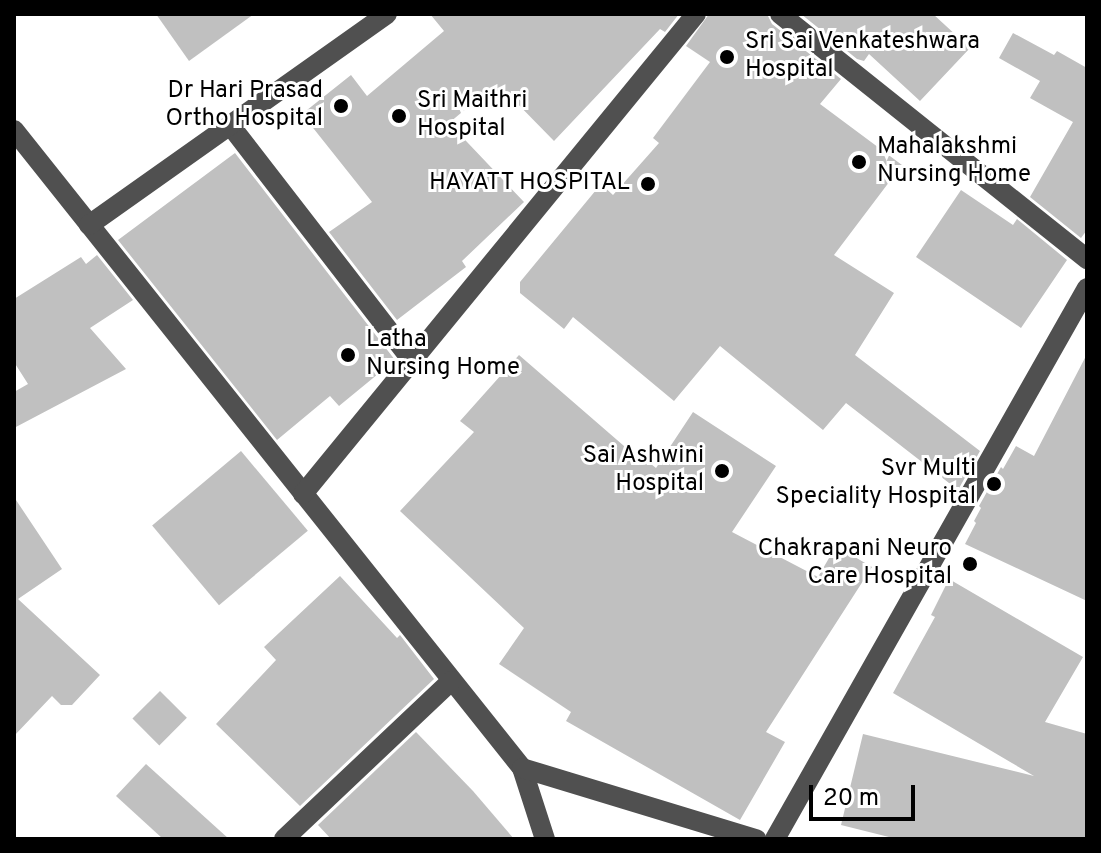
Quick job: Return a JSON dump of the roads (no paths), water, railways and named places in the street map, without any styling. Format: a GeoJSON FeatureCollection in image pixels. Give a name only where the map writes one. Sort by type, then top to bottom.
{"type":"FeatureCollection","features":[{"type":"Feature","properties":{"kind":"street"},"geometry":{"type":"LineString","coordinates":[[89,225],[387,14]]}},
{"type":"Feature","properties":{"kind":"street"},"geometry":{"type":"LineString","coordinates":[[303,494],[696,14]]}},
{"type":"Feature","properties":{"kind":"street"},"geometry":{"type":"LineString","coordinates":[[780,14],[1087,259]]}},
{"type":"Feature","properties":{"kind":"street"},"geometry":{"type":"LineString","coordinates":[[230,125],[413,362]]}},
{"type":"Feature","properties":{"kind":"street"},"geometry":{"type":"LineString","coordinates":[[14,130],[522,768],[545,839]]}},
{"type":"Feature","properties":{"kind":"street"},"geometry":{"type":"LineString","coordinates":[[775,839],[1087,288]]}},
{"type":"Feature","properties":{"kind":"street"},"geometry":{"type":"LineString","coordinates":[[284,839],[451,681]]}},
{"type":"Feature","properties":{"kind":"street"},"geometry":{"type":"LineString","coordinates":[[522,768],[756,839]]}},
{"type":"Feature","properties":{"kind":"place","name":"Sri Sai Venkateshwara Hospital"},"geometry":{"type":"Point","coordinates":[727,57]}},
{"type":"Feature","properties":{"kind":"place","name":"Dr Hari Prasad Ortho Hospital"},"geometry":{"type":"Point","coordinates":[341,106]}},
{"type":"Feature","properties":{"kind":"place","name":"Sri Maithri Hospital"},"geometry":{"type":"Point","coordinates":[399,116]}},
{"type":"Feature","properties":{"kind":"place","name":"Mahalakshmi Nursing Home"},"geometry":{"type":"Point","coordinates":[859,162]}},
{"type":"Feature","properties":{"kind":"place","name":"HAYATT HOSPITAL"},"geometry":{"type":"Point","coordinates":[648,184]}},
{"type":"Feature","properties":{"kind":"place","name":"Latha Nursing Home"},"geometry":{"type":"Point","coordinates":[348,355]}},
{"type":"Feature","properties":{"kind":"place","name":"Sai Ashwini Hospital"},"geometry":{"type":"Point","coordinates":[722,471]}},
{"type":"Feature","properties":{"kind":"place","name":"Svr Multi Speciality Hospital"},"geometry":{"type":"Point","coordinates":[994,484]}},
{"type":"Feature","properties":{"kind":"place","name":"Chakrapani Neuro Care Hospital"},"geometry":{"type":"Point","coordinates":[970,564]}}]}
